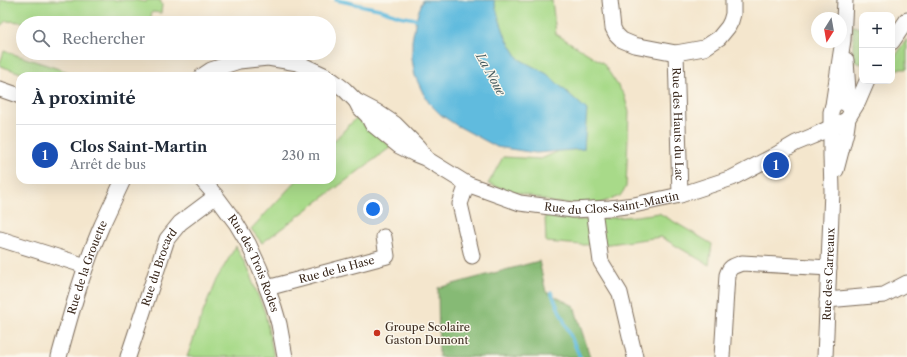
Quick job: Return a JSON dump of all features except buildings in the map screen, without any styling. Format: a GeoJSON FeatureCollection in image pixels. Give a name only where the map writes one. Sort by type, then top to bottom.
{"type":"FeatureCollection","features":[{"type":"Feature","properties":{"kind":"street","name":"Rue des Hauts du Lac"},"geometry":{"type":"LineString","coordinates":[[610,0],[613,28],[622,40],[634,45],[676,53],[704,48],[720,38],[731,21],[733,14],[733,0]]}},
{"type":"Feature","properties":{"kind":"street","name":"Rue des Carreaux"},"geometry":{"type":"LineString","coordinates":[[845,0],[845,12]]}},
{"type":"Feature","properties":{"kind":"street"},"geometry":{"type":"LineString","coordinates":[[895,38],[907,20]]}},
{"type":"Feature","properties":{"kind":"street","name":"Rue des Carreaux"},"geometry":{"type":"LineString","coordinates":[[832,191],[846,132],[841,112],[844,48]]}},
{"type":"Feature","properties":{"kind":"street","name":"Rue des Carreaux"},"geometry":{"type":"LineString","coordinates":[[825,357],[832,191],[831,145],[841,112],[846,66],[845,48]]}},
{"type":"Feature","properties":{"kind":"street","name":"Rue des Hauts du Lac"},"geometry":{"type":"LineString","coordinates":[[676,53],[680,195]]}},
{"type":"Feature","properties":{"kind":"street"},"geometry":{"type":"LineString","coordinates":[[208,72],[239,61],[249,60]]}},
{"type":"Feature","properties":{"kind":"street"},"geometry":{"type":"LineString","coordinates":[[280,60],[298,63],[317,72]]}},
{"type":"Feature","properties":{"kind":"street"},"geometry":{"type":"LineString","coordinates":[[846,66],[859,73]]}},
{"type":"Feature","properties":{"kind":"street","name":"Rue du Clos-Saint-Martin"},"geometry":{"type":"LineString","coordinates":[[336,83],[356,100],[359,107],[368,116],[372,124],[399,146],[425,158],[467,184],[520,203],[574,210],[634,205],[680,195],[732,178],[796,143],[858,102],[866,84]]}},
{"type":"Feature","properties":{"kind":"street","name":"Rue du Clos-Saint-Martin"},"geometry":{"type":"LineString","coordinates":[[796,143],[813,136],[841,112],[861,84]]}},
{"type":"Feature","properties":{"kind":"street"},"geometry":{"type":"LineString","coordinates":[[0,89],[16,95]]}},
{"type":"Feature","properties":{"kind":"street"},"geometry":{"type":"LineString","coordinates":[[813,136],[821,137],[831,145]]}},
{"type":"Feature","properties":{"kind":"street","name":"Rue de la Grouette"},"geometry":{"type":"LineString","coordinates":[[59,357],[86,266],[121,184]]}},
{"type":"Feature","properties":{"kind":"street","name":"Rue des Trois Rodes"},"geometry":{"type":"LineString","coordinates":[[206,184],[248,243],[260,269],[279,324],[285,357]]}},
{"type":"Feature","properties":{"kind":"street"},"geometry":{"type":"LineString","coordinates":[[467,184],[460,204],[472,256]]}},
{"type":"Feature","properties":{"kind":"street","name":"Rue du Brocard"},"geometry":{"type":"LineString","coordinates":[[128,357],[167,239],[180,223],[216,196]]}},
{"type":"Feature","properties":{"kind":"street"},"geometry":{"type":"LineString","coordinates":[[594,209],[601,262],[620,293],[635,357]]}},
{"type":"Feature","properties":{"kind":"street","name":"Rue de la Hase"},"geometry":{"type":"LineString","coordinates":[[267,288],[387,256],[384,237]]}},
{"type":"Feature","properties":{"kind":"street"},"geometry":{"type":"LineString","coordinates":[[0,239],[86,266]]}},
{"type":"Feature","properties":{"kind":"street"},"geometry":{"type":"LineString","coordinates":[[722,357],[727,275],[733,266],[742,263],[829,268]]}},
{"type":"Feature","properties":{"kind":"street"},"geometry":{"type":"LineString","coordinates":[[827,300],[884,295],[907,283]]}},
{"type":"Feature","properties":{"kind":"green space"},"geometry":{"type":"Polygon","coordinates":[[[0,0],[133,0],[146,2],[147,0],[160,0],[162,5],[161,13],[152,12],[151,16],[16,16],[16,22],[6,21],[0,26],[0,0]]]}},
{"type":"Feature","properties":{"kind":"green space"},"geometry":{"type":"Polygon","coordinates":[[[485,0],[552,0],[556,34],[603,63],[624,95],[629,112],[626,187],[620,196],[598,204],[555,203],[488,184],[503,157],[541,159],[575,144],[512,61],[485,0]]]}},
{"type":"Feature","properties":{"kind":"green space"},"geometry":{"type":"Polygon","coordinates":[[[853,26],[859,28],[859,63],[855,62],[853,55],[853,26]]]}},
{"type":"Feature","properties":{"kind":"green space"},"geometry":{"type":"Polygon","coordinates":[[[907,39],[907,69],[895,69],[895,57],[907,39]]]}},
{"type":"Feature","properties":{"kind":"green space"},"geometry":{"type":"Polygon","coordinates":[[[4,51],[16,55],[16,60],[31,60],[68,72],[18,72],[0,66],[4,51]]]}},
{"type":"Feature","properties":{"kind":"green space"},"geometry":{"type":"Polygon","coordinates":[[[356,118],[391,147],[262,243],[251,229],[293,184],[336,184],[336,139],[356,118]]]}},
{"type":"Feature","properties":{"kind":"green space"},"geometry":{"type":"Polygon","coordinates":[[[659,213],[712,244],[709,265],[661,237],[609,244],[582,245],[546,242],[545,215],[582,220],[659,213]]]}},
{"type":"Feature","properties":{"kind":"green space"},"geometry":{"type":"Polygon","coordinates":[[[236,246],[249,273],[265,313],[274,357],[187,357],[216,280],[236,246]]]}},
{"type":"Feature","properties":{"kind":"green space"},"geometry":{"type":"Polygon","coordinates":[[[539,261],[546,292],[574,306],[590,357],[439,357],[438,288],[539,261]]]}},
{"type":"Feature","properties":{"kind":"water"},"geometry":{"type":"Polygon","coordinates":[[[423,0],[494,0],[506,38],[519,59],[547,74],[587,110],[584,149],[536,153],[497,147],[456,125],[441,115],[429,103],[423,93],[415,76],[412,59],[412,41],[416,18],[423,0]]]}},
{"type":"Feature","properties":{"kind":"waterway"},"geometry":{"type":"LineString","coordinates":[[336,0],[421,20]]}},
{"type":"Feature","properties":{"kind":"waterway","name":"La Noue"},"geometry":{"type":"LineString","coordinates":[[551,292],[580,357]]}},
{"type":"Feature","properties":{"kind":"place","name":"Clos Saint-Martin"},"geometry":{"type":"Point","coordinates":[776,165]}},
{"type":"Feature","properties":{"kind":"place","name":"Groupe Scolaire Gaston Dumont"},"geometry":{"type":"Point","coordinates":[377,333]}}]}
